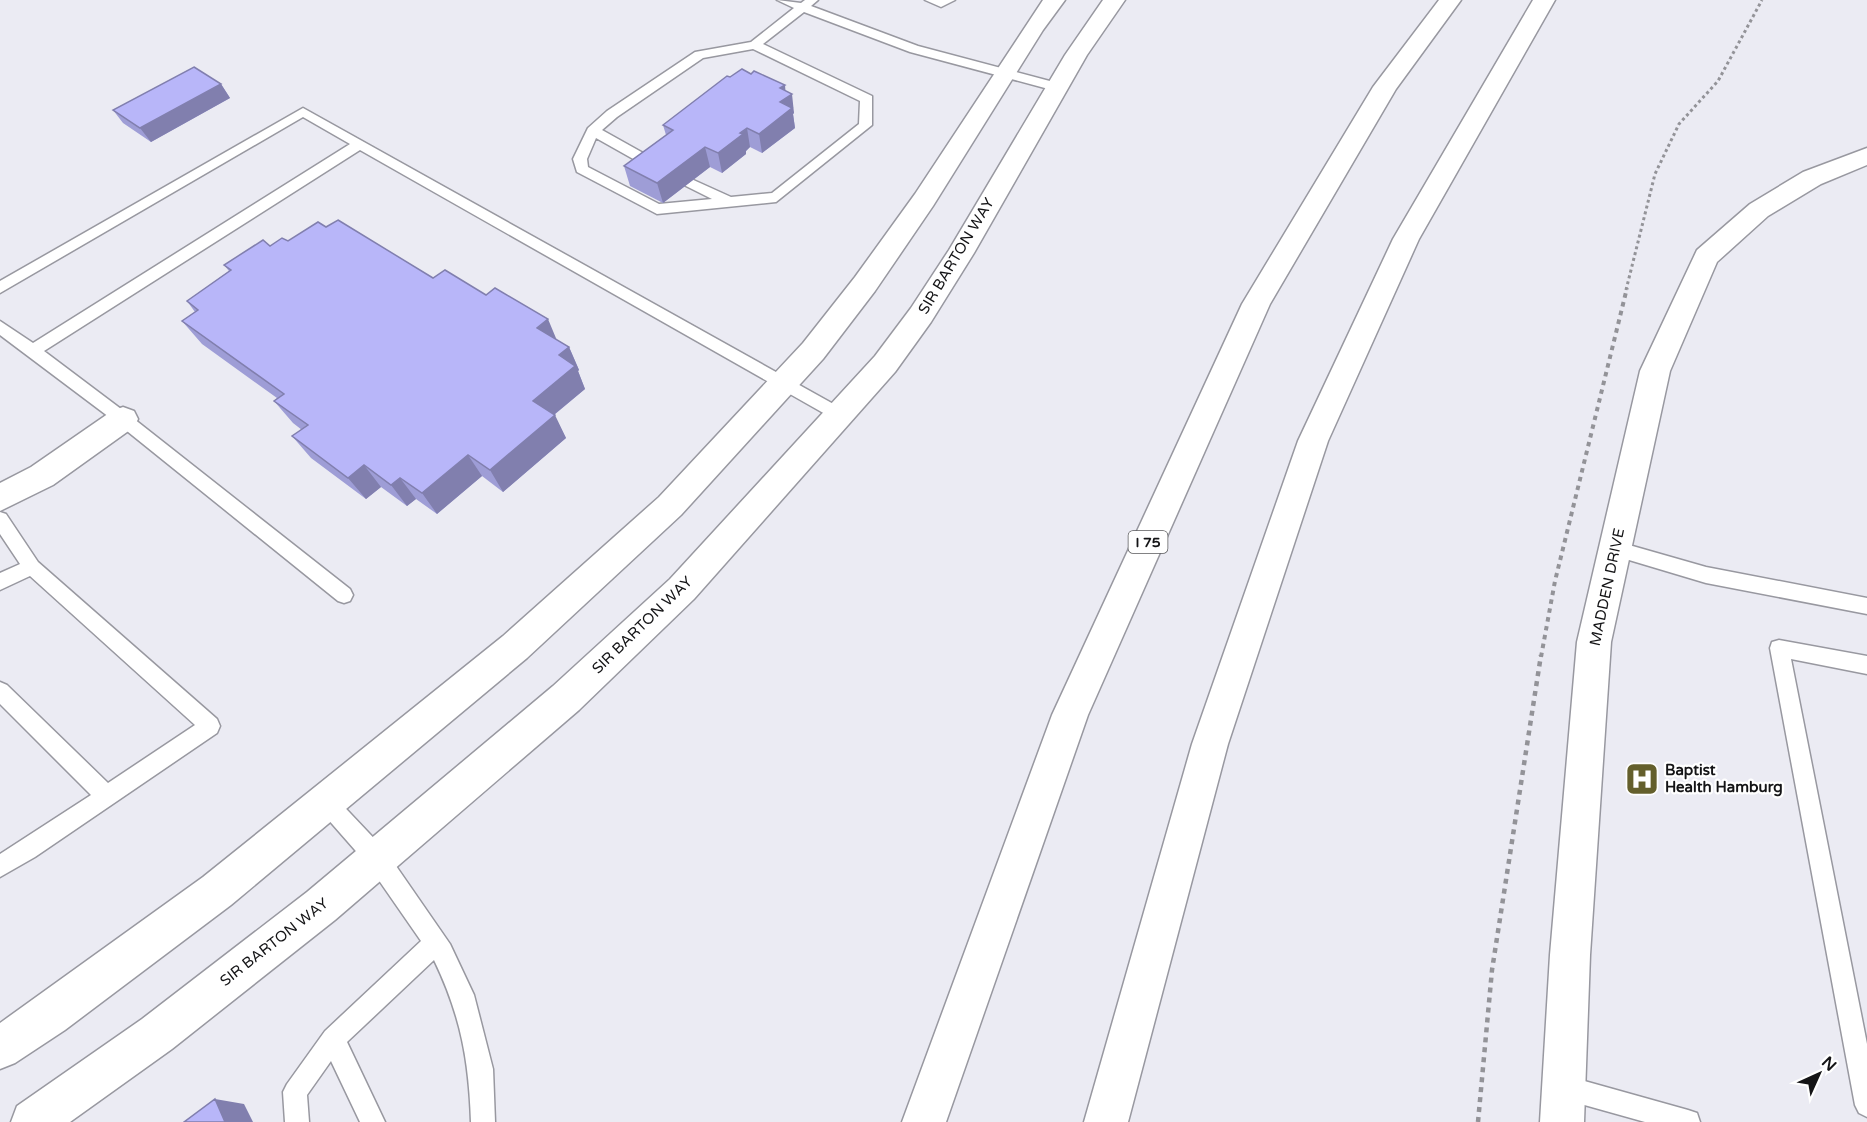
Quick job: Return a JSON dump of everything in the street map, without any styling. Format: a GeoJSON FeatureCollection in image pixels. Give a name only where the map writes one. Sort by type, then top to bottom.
{"type":"FeatureCollection","features":[{"type":"Feature","properties":{"kind":"main road"},"geometry":{"type":"LineString","coordinates":[[0,1048],[50,1016],[217,891],[515,647],[606,567],[670,506],[813,351],[865,284],[924,200],[1054,0]]}},
{"type":"Feature","properties":{"kind":"main road","name":"SIR BARTON WAY"},"geometry":{"type":"LineString","coordinates":[[33,1122],[157,1034],[321,906],[566,698],[682,589],[885,364],[921,315],[961,254],[1056,87],[1114,0]]}},
{"type":"Feature","properties":{"kind":"main road","name":"I 75"},"geometry":{"type":"LineString","coordinates":[[924,1122],[1070,715],[1256,304],[1385,87],[1450,0]]}},
{"type":"Feature","properties":{"kind":"main road"},"geometry":{"type":"LineString","coordinates":[[1106,1122],[1210,744],[1312,441],[1406,239],[1532,17],[1544,0]]}},
{"type":"Feature","properties":{"kind":"main road","name":"MADDEN DRIVE"},"geometry":{"type":"LineString","coordinates":[[1562,1105],[1570,955],[1594,642],[1655,371],[1706,257],[1759,210],[1812,178],[1867,156]]}},
{"type":"Feature","properties":{"kind":"main road"},"geometry":{"type":"LineString","coordinates":[[0,498],[42,476],[123,419]]}},
{"type":"Feature","properties":{"kind":"lane"},"geometry":{"type":"LineString","coordinates":[[783,0],[807,4],[898,44],[1056,87]]}},
{"type":"Feature","properties":{"kind":"lane"},"geometry":{"type":"LineString","coordinates":[[931,0],[941,3],[949,0]]}},
{"type":"Feature","properties":{"kind":"lane"},"geometry":{"type":"LineString","coordinates":[[755,45],[867,99],[865,124],[776,197],[657,209],[582,169],[580,159],[593,131],[612,114],[699,56],[755,45],[807,4]]}},
{"type":"Feature","properties":{"kind":"lane"},"geometry":{"type":"LineString","coordinates":[[0,288],[303,112],[840,415]]}},
{"type":"Feature","properties":{"kind":"lane"},"geometry":{"type":"LineString","coordinates":[[593,131],[657,166]]}},
{"type":"Feature","properties":{"kind":"lane"},"geometry":{"type":"LineString","coordinates":[[32,351],[359,145]]}},
{"type":"Feature","properties":{"kind":"lane"},"geometry":{"type":"LineString","coordinates":[[690,182],[730,202]]}},
{"type":"Feature","properties":{"kind":"lane"},"geometry":{"type":"LineString","coordinates":[[0,327],[123,419],[344,595]]}},
{"type":"Feature","properties":{"kind":"lane"},"geometry":{"type":"LineString","coordinates":[[0,519],[32,567],[210,726],[28,850],[0,866]]}},
{"type":"Feature","properties":{"kind":"lane"},"geometry":{"type":"LineString","coordinates":[[1615,549],[1706,575],[1867,606]]}},
{"type":"Feature","properties":{"kind":"lane"},"geometry":{"type":"LineString","coordinates":[[0,582],[32,567]]}},
{"type":"Feature","properties":{"kind":"lane"},"geometry":{"type":"LineString","coordinates":[[1867,665],[1779,648],[1867,1104]]}},
{"type":"Feature","properties":{"kind":"lane"},"geometry":{"type":"LineString","coordinates":[[0,691],[107,796]]}},
{"type":"Feature","properties":{"kind":"lane"},"geometry":{"type":"LineString","coordinates":[[326,802],[376,858],[436,944],[463,995],[481,1069],[483,1122]]}},
{"type":"Feature","properties":{"kind":"lane"},"geometry":{"type":"LineString","coordinates":[[297,1121],[295,1092],[333,1039],[436,944]]}},
{"type":"Feature","properties":{"kind":"lane"},"geometry":{"type":"LineString","coordinates":[[333,1039],[373,1122]]}},
{"type":"Feature","properties":{"kind":"lane"},"geometry":{"type":"LineString","coordinates":[[1562,1105],[1688,1122]]}},
{"type":"Feature","properties":{"kind":"building"},"geometry":{"type":"Polygon","coordinates":[[[194,67],[221,84],[140,128],[113,110],[194,67]]]}},
{"type":"Feature","properties":{"kind":"building"},"geometry":{"type":"Polygon","coordinates":[[[742,69],[751,74],[754,71],[785,85],[780,88],[792,94],[780,102],[792,108],[759,134],[747,128],[740,133],[743,134],[718,153],[705,147],[657,183],[624,166],[673,130],[663,125],[727,76],[730,77],[742,69]]]}},
{"type":"Feature","properties":{"kind":"building"},"geometry":{"type":"Polygon","coordinates":[[[338,220],[433,278],[445,270],[486,295],[495,288],[548,319],[537,328],[569,347],[559,355],[575,366],[533,401],[555,415],[490,470],[468,455],[422,493],[400,478],[391,485],[364,465],[348,478],[292,436],[308,425],[274,401],[284,394],[182,321],[198,310],[187,301],[231,270],[224,265],[263,240],[270,246],[282,238],[288,241],[318,222],[326,227],[338,220]]]}},
{"type":"Feature","properties":{"kind":"building"},"geometry":{"type":"Polygon","coordinates":[[[215,1099],[225,1122],[184,1122],[215,1099]]]}},
{"type":"Feature","properties":{"kind":"place","name":"Baptist Health Hamburg"},"geometry":{"type":"Point","coordinates":[1642,779]}}]}
